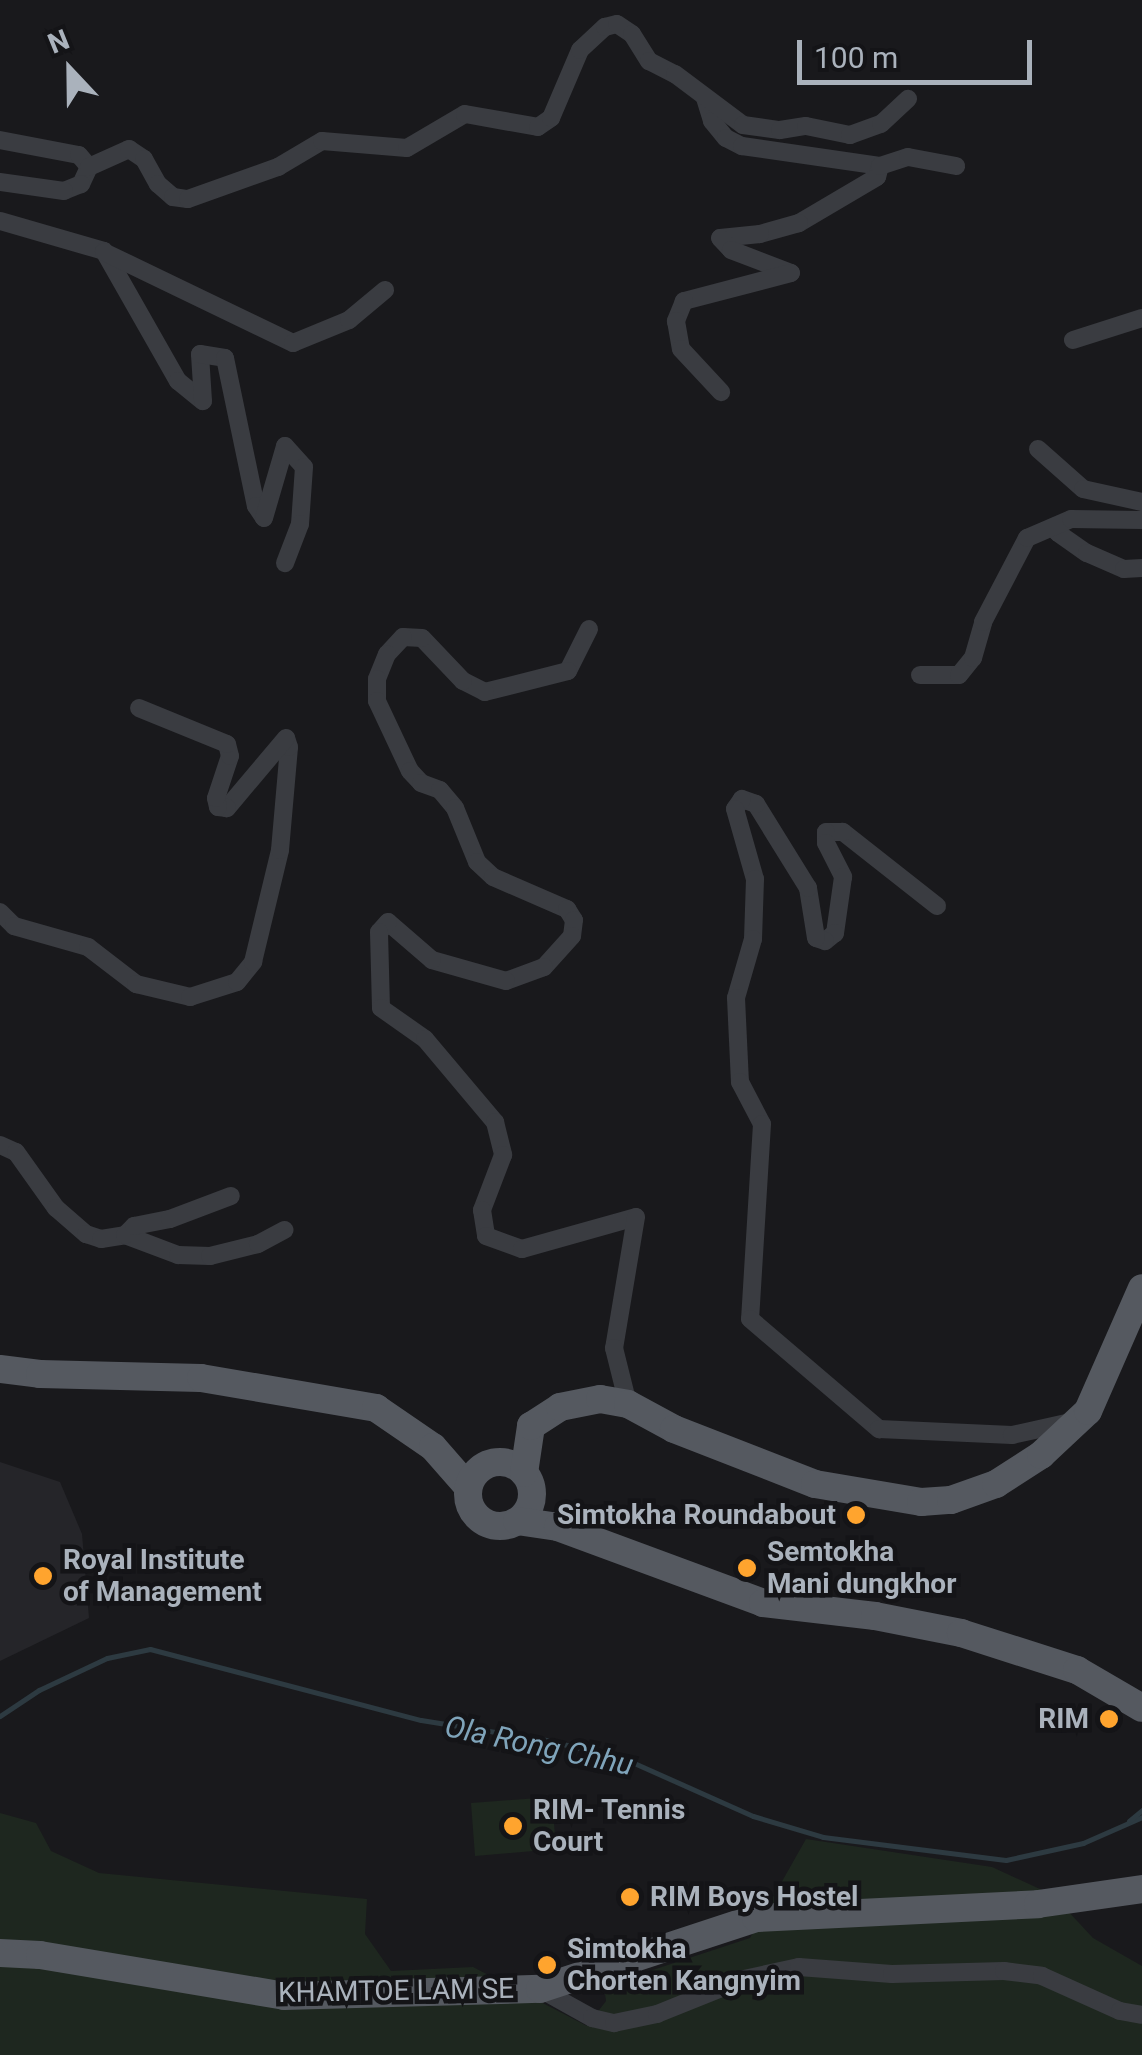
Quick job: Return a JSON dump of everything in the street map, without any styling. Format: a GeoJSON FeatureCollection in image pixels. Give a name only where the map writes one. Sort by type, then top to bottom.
{"type":"FeatureCollection","features":[{"type":"Feature","properties":{"kind":"main road"},"geometry":{"type":"LineString","coordinates":[[524,1511],[502,1526],[478,1518],[470,1504],[528,1436],[531,1426],[560,1407],[600,1399],[628,1404],[674,1429],[815,1484],[921,1502],[951,1500],[996,1484],[1041,1455],[1088,1411],[1142,1288]]}},
{"type":"Feature","properties":{"kind":"main road"},"geometry":{"type":"LineString","coordinates":[[0,1369],[40,1374],[201,1378],[376,1408],[433,1447],[445,1460],[493,1473],[524,1511],[558,1527],[763,1603],[875,1616],[961,1633],[1078,1670],[1142,1708]]}},
{"type":"Feature","properties":{"kind":"main road","name":"KHAMTOE LAM SE"},"geometry":{"type":"LineString","coordinates":[[0,1953],[40,1954],[284,1996],[540,1989],[756,1918],[1038,1904],[1142,1888]]}},
{"type":"Feature","properties":{"kind":"street"},"geometry":{"type":"LineString","coordinates":[[0,182],[64,191],[81,184],[89,167],[128,149],[144,159],[158,184],[173,197],[188,199],[278,168],[322,141],[407,148],[465,114],[538,128],[551,118],[580,50],[606,27],[617,24],[632,34],[649,62],[675,74],[743,125],[780,130],[806,126],[850,135],[880,124],[908,99]]}},
{"type":"Feature","properties":{"kind":"street"},"geometry":{"type":"LineString","coordinates":[[705,98],[712,121],[726,138],[742,146],[880,166],[908,157],[956,166]]}},
{"type":"Feature","properties":{"kind":"street"},"geometry":{"type":"LineString","coordinates":[[0,140],[79,155],[89,167]]}},
{"type":"Feature","properties":{"kind":"street"},"geometry":{"type":"LineString","coordinates":[[721,392],[681,349],[676,321],[684,300],[790,273],[731,250],[720,238],[760,234],[800,223],[877,177],[880,166]]}},
{"type":"Feature","properties":{"kind":"street"},"geometry":{"type":"LineString","coordinates":[[0,221],[104,251],[293,343],[348,320],[385,290]]}},
{"type":"Feature","properties":{"kind":"street"},"geometry":{"type":"LineString","coordinates":[[104,251],[178,381],[203,401],[200,354],[225,358],[256,506],[264,518],[285,446],[304,467],[300,524],[284,563]]}},
{"type":"Feature","properties":{"kind":"street"},"geometry":{"type":"LineString","coordinates":[[1073,340],[1142,318]]}},
{"type":"Feature","properties":{"kind":"street"},"geometry":{"type":"LineString","coordinates":[[1038,450],[1083,489],[1142,502]]}},
{"type":"Feature","properties":{"kind":"street"},"geometry":{"type":"LineString","coordinates":[[920,676],[959,675],[973,658],[983,622],[1027,538],[1071,519],[1142,520]]}},
{"type":"Feature","properties":{"kind":"street"},"geometry":{"type":"LineString","coordinates":[[1056,526],[1058,533],[1087,553],[1124,569],[1142,568]]}},
{"type":"Feature","properties":{"kind":"street"},"geometry":{"type":"LineString","coordinates":[[589,629],[568,671],[485,692],[464,682],[422,638],[403,637],[387,654],[377,679],[378,701],[410,770],[421,783],[440,790],[454,808],[477,862],[494,878],[568,909],[574,920],[572,936],[544,967],[506,981],[432,960],[388,922],[379,932],[380,1008],[425,1039],[496,1122],[502,1156],[482,1210],[486,1236],[522,1249],[636,1217],[614,1348],[628,1404]]}},
{"type":"Feature","properties":{"kind":"street"},"geometry":{"type":"LineString","coordinates":[[0,912],[14,926],[88,947],[136,984],[190,997],[237,982],[253,962],[280,850],[289,747],[286,738],[227,808],[218,807],[216,798],[230,756],[227,744],[139,708]]}},
{"type":"Feature","properties":{"kind":"street"},"geometry":{"type":"LineString","coordinates":[[937,906],[843,832],[826,832],[826,843],[843,876],[835,934],[825,941],[816,938],[808,888],[756,804],[742,800],[735,809],[755,879],[752,939],[736,998],[740,1082],[762,1124],[750,1319],[879,1429],[1012,1436],[1070,1422],[1088,1411]]}},
{"type":"Feature","properties":{"kind":"street"},"geometry":{"type":"LineString","coordinates":[[0,1146],[16,1152],[56,1208],[86,1234],[101,1238],[125,1235],[178,1255],[210,1256],[258,1244],[284,1230]]}},
{"type":"Feature","properties":{"kind":"street"},"geometry":{"type":"LineString","coordinates":[[125,1235],[134,1226],[170,1219],[231,1196]]}},
{"type":"Feature","properties":{"kind":"street"},"geometry":{"type":"LineString","coordinates":[[540,1989],[592,2018],[614,2023],[657,2014],[744,1980],[800,1967],[892,1974],[1004,1970],[1042,1976],[1120,2011],[1142,2015]]}},
{"type":"Feature","properties":{"kind":"shaded area","name":"Royal Institute of Management"},"geometry":{"type":"Polygon","coordinates":[[[0,1462],[60,1482],[82,1534],[89,1618],[0,1661],[0,1462]]]}},
{"type":"Feature","properties":{"kind":"shaded area","name":"RIM- Tennis Court"},"geometry":{"type":"Polygon","coordinates":[[[552,1797],[556,1849],[475,1856],[471,1803],[552,1797]]]}},
{"type":"Feature","properties":{"kind":"shaded area"},"geometry":{"type":"Polygon","coordinates":[[[0,1813],[36,1823],[51,1851],[99,1873],[367,1899],[365,1934],[391,1971],[473,1967],[587,2026],[606,2001],[604,1986],[750,1938],[806,1839],[992,1867],[1053,1895],[1093,1938],[1142,1966],[1142,2055],[0,2055],[0,1813]]]}},
{"type":"Feature","properties":{"kind":"waterway","name":"Ola Rong Chhu"},"geometry":{"type":"LineString","coordinates":[[0,1716],[39,1690],[107,1658],[150,1649],[421,1720],[546,1740],[625,1759],[753,1816],[823,1837],[1006,1860],[1083,1843],[1142,1817]]}},
{"type":"Feature","properties":{"kind":"waterway","name":"Ola Rong Chhu"},"geometry":{"type":"LineString","coordinates":[[1129,1821],[1142,1810]]}},
{"type":"Feature","properties":{"kind":"place","name":"Simtokha Roundabout"},"geometry":{"type":"Point","coordinates":[856,1515]}},
{"type":"Feature","properties":{"kind":"place","name":"Semtokha Mani dungkhor"},"geometry":{"type":"Point","coordinates":[747,1568]}},
{"type":"Feature","properties":{"kind":"place","name":"Royal Institute of Management"},"geometry":{"type":"Point","coordinates":[43,1576]}},
{"type":"Feature","properties":{"kind":"place","name":"RIM"},"geometry":{"type":"Point","coordinates":[1109,1719]}},
{"type":"Feature","properties":{"kind":"place","name":"RIM- Tennis Court"},"geometry":{"type":"Point","coordinates":[513,1826]}},
{"type":"Feature","properties":{"kind":"place","name":"RIM Boys Hostel"},"geometry":{"type":"Point","coordinates":[630,1897]}},
{"type":"Feature","properties":{"kind":"place","name":"Simtokha Chorten Kangnyim"},"geometry":{"type":"Point","coordinates":[547,1965]}}]}
